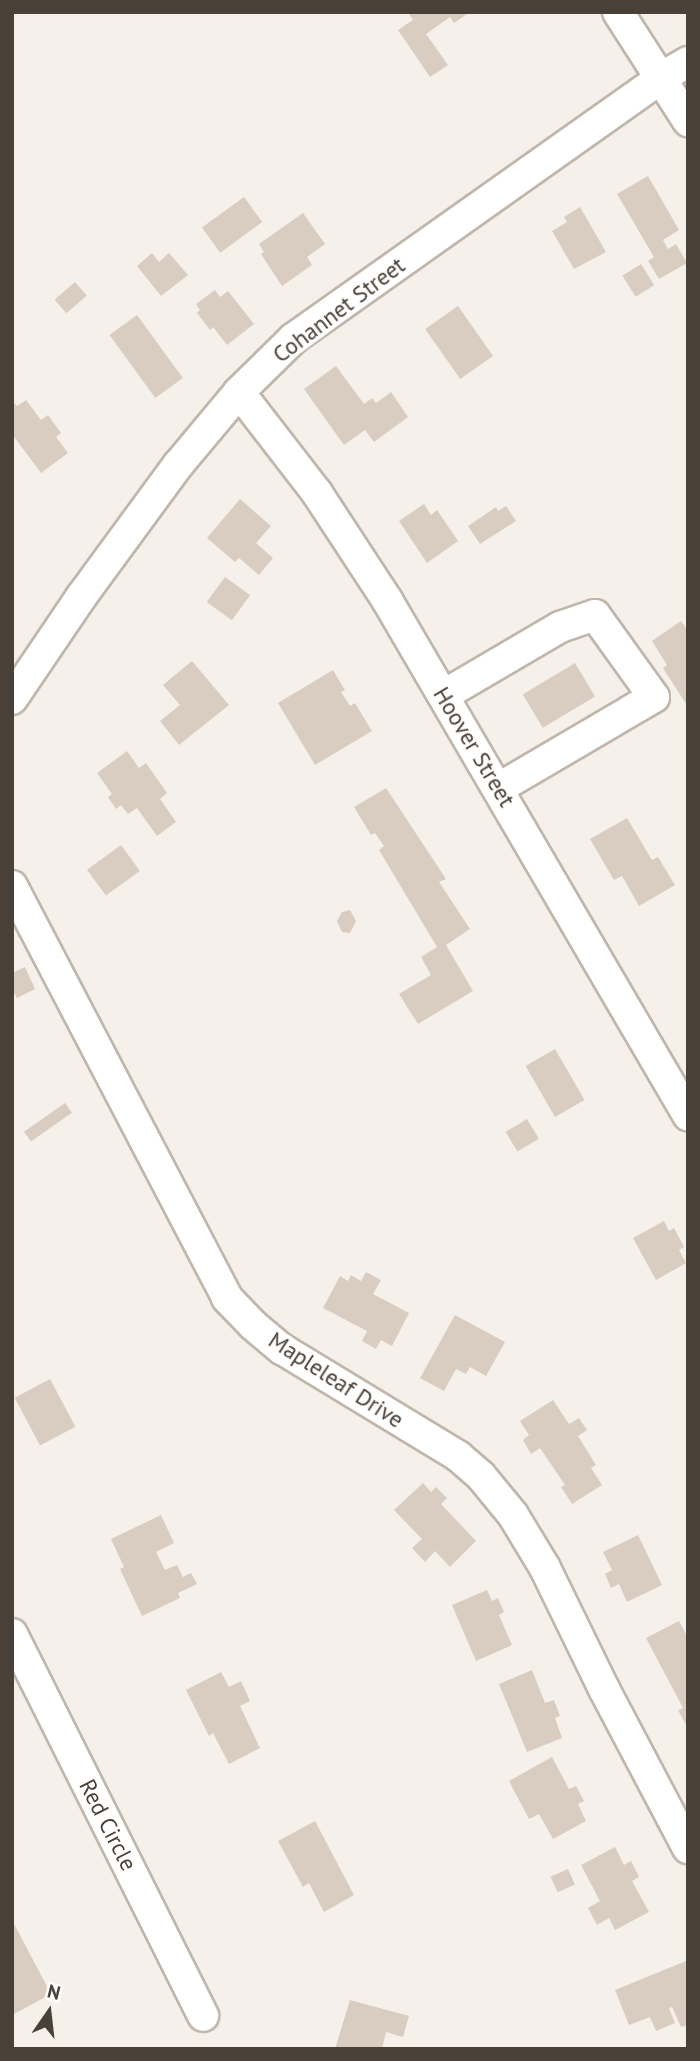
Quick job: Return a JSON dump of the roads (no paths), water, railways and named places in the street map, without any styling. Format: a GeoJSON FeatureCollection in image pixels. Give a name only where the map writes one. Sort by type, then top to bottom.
{"type":"FeatureCollection","features":[{"type":"Feature","properties":{"kind":"street"},"geometry":{"type":"LineString","coordinates":[[618,12],[688,121]]}},
{"type":"Feature","properties":{"kind":"street","name":"Cohannet Street"},"geometry":{"type":"LineString","coordinates":[[12,699],[81,597],[170,477],[239,392],[294,338],[662,77],[688,62]]}},
{"type":"Feature","properties":{"kind":"street","name":"Hoover Street"},"geometry":{"type":"LineString","coordinates":[[239,392],[317,493],[387,600],[688,1115]]}},
{"type":"Feature","properties":{"kind":"street"},"geometry":{"type":"LineString","coordinates":[[443,695],[560,627],[594,615],[654,696],[499,788]]}},
{"type":"Feature","properties":{"kind":"street","name":"Mapleleaf Drive"},"geometry":{"type":"LineString","coordinates":[[12,886],[227,1297],[253,1325],[282,1349],[457,1456],[481,1476],[513,1515],[545,1568],[604,1689],[688,1848]]}},
{"type":"Feature","properties":{"kind":"street","name":"Red Circle"},"geometry":{"type":"LineString","coordinates":[[12,1634],[203,2016]]}}]}
